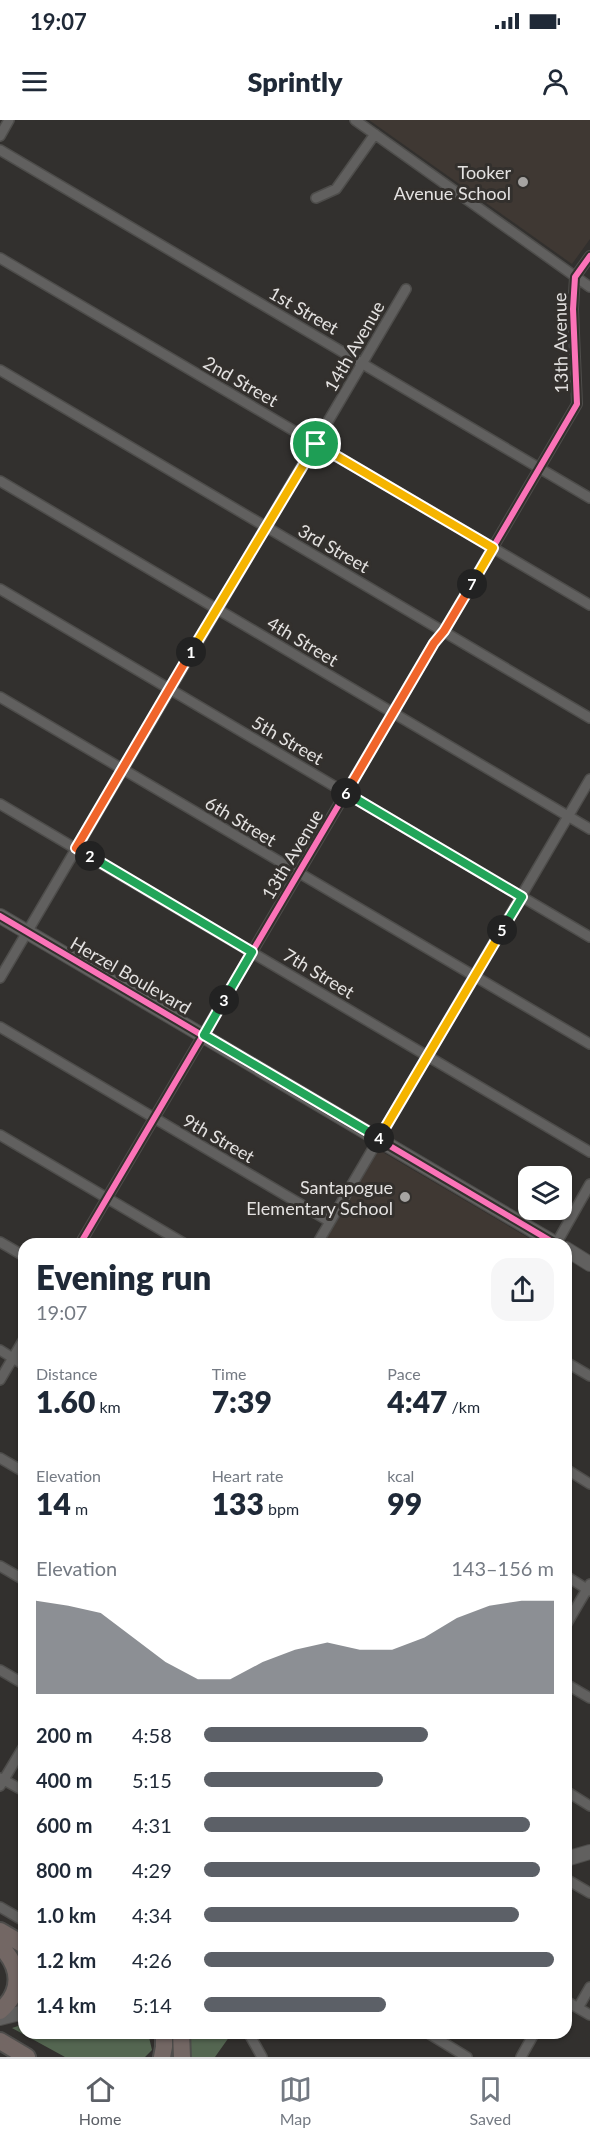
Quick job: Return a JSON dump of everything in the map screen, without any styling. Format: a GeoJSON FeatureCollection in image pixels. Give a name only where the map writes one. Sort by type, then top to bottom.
{"type":"FeatureCollection","features":[{"type":"Feature","properties":{"kind":"highway"},"geometry":{"type":"LineString","coordinates":[[0,1931],[18,1942]]}},
{"type":"Feature","properties":{"kind":"highway"},"geometry":{"type":"LineString","coordinates":[[0,1946],[12,1962],[17,1979],[14,1995],[0,2011]]}},
{"type":"Feature","properties":{"kind":"highway"},"geometry":{"type":"LineString","coordinates":[[162,2057],[164,2039]]}},
{"type":"Feature","properties":{"kind":"highway"},"geometry":{"type":"LineString","coordinates":[[181,2039],[182,2057]]}},
{"type":"Feature","properties":{"kind":"highway"},"geometry":{"type":"LineString","coordinates":[[2,2042],[27,2057]]}},
{"type":"Feature","properties":{"kind":"street"},"geometry":{"type":"LineString","coordinates":[[0,136],[9,120]]}},
{"type":"Feature","properties":{"kind":"street"},"geometry":{"type":"LineString","coordinates":[[355,120],[590,287]]}},
{"type":"Feature","properties":{"kind":"street"},"geometry":{"type":"LineString","coordinates":[[316,198],[336,189],[375,134]]}},
{"type":"Feature","properties":{"kind":"street","name":"1st Street"},"geometry":{"type":"LineString","coordinates":[[0,150],[590,498]]}},
{"type":"Feature","properties":{"kind":"street"},"geometry":{"type":"LineString","coordinates":[[575,277],[590,256]]}},
{"type":"Feature","properties":{"kind":"street","name":"2nd Street"},"geometry":{"type":"LineString","coordinates":[[0,258],[590,605]]}},
{"type":"Feature","properties":{"kind":"street","name":"13th Avenue"},"geometry":{"type":"LineString","coordinates":[[84,1238],[392,713],[434,643],[444,631],[577,404],[573,309],[575,277]]}},
{"type":"Feature","properties":{"kind":"street","name":"14th Avenue"},"geometry":{"type":"LineString","coordinates":[[0,978],[406,289]]}},
{"type":"Feature","properties":{"kind":"street","name":"3rd Street"},"geometry":{"type":"LineString","coordinates":[[0,370],[590,718]]}},
{"type":"Feature","properties":{"kind":"street","name":"4th Street"},"geometry":{"type":"LineString","coordinates":[[0,481],[590,829]]}},
{"type":"Feature","properties":{"kind":"street","name":"5th Street"},"geometry":{"type":"LineString","coordinates":[[0,590],[590,937]]}},
{"type":"Feature","properties":{"kind":"street","name":"6th Street"},"geometry":{"type":"LineString","coordinates":[[0,697],[590,1044]]}},
{"type":"Feature","properties":{"kind":"street"},"geometry":{"type":"LineString","coordinates":[[320,1238],[590,779]]}},
{"type":"Feature","properties":{"kind":"street","name":"7th Street"},"geometry":{"type":"LineString","coordinates":[[0,804],[590,1152]]}},
{"type":"Feature","properties":{"kind":"street","name":"Herzel Boulevard"},"geometry":{"type":"LineString","coordinates":[[0,916],[546,1238]]}},
{"type":"Feature","properties":{"kind":"street","name":"9th Street"},"geometry":{"type":"LineString","coordinates":[[0,1027],[329,1221]]}},
{"type":"Feature","properties":{"kind":"street"},"geometry":{"type":"LineString","coordinates":[[0,1135],[175,1238]]}},
{"type":"Feature","properties":{"kind":"street"},"geometry":{"type":"LineString","coordinates":[[559,1238],[590,1184]]}},
{"type":"Feature","properties":{"kind":"street"},"geometry":{"type":"LineString","coordinates":[[0,1242],[18,1253]]}},
{"type":"Feature","properties":{"kind":"street"},"geometry":{"type":"LineString","coordinates":[[572,1253],[590,1264]]}},
{"type":"Feature","properties":{"kind":"street"},"geometry":{"type":"LineString","coordinates":[[0,1380],[18,1349]]}},
{"type":"Feature","properties":{"kind":"street"},"geometry":{"type":"LineString","coordinates":[[0,1350],[18,1361]]}},
{"type":"Feature","properties":{"kind":"street"},"geometry":{"type":"LineString","coordinates":[[572,1366],[590,1376]]}},
{"type":"Feature","properties":{"kind":"street"},"geometry":{"type":"LineString","coordinates":[[0,1458],[18,1468]]}},
{"type":"Feature","properties":{"kind":"street"},"geometry":{"type":"LineString","coordinates":[[572,1473],[590,1484]]}},
{"type":"Feature","properties":{"kind":"street"},"geometry":{"type":"LineString","coordinates":[[0,1566],[18,1576]]}},
{"type":"Feature","properties":{"kind":"street"},"geometry":{"type":"LineString","coordinates":[[572,1579],[589,1588],[572,1615]]}},
{"type":"Feature","properties":{"kind":"street"},"geometry":{"type":"LineString","coordinates":[[0,1670],[18,1680]]}},
{"type":"Feature","properties":{"kind":"street"},"geometry":{"type":"LineString","coordinates":[[572,1688],[590,1698]]}},
{"type":"Feature","properties":{"kind":"street"},"geometry":{"type":"LineString","coordinates":[[18,1755],[1,1781],[18,1788]]}},
{"type":"Feature","properties":{"kind":"street"},"geometry":{"type":"LineString","coordinates":[[572,1795],[590,1806]]}},
{"type":"Feature","properties":{"kind":"street"},"geometry":{"type":"LineString","coordinates":[[572,1857],[590,1852]]}},
{"type":"Feature","properties":{"kind":"street"},"geometry":{"type":"LineString","coordinates":[[572,1882],[590,1893]]}},
{"type":"Feature","properties":{"kind":"street"},"geometry":{"type":"LineString","coordinates":[[0,1907],[18,1918]]}},
{"type":"Feature","properties":{"kind":"street"},"geometry":{"type":"LineString","coordinates":[[578,2008],[590,1988]]}},
{"type":"Feature","properties":{"kind":"street"},"geometry":{"type":"LineString","coordinates":[[572,2004],[590,2015]]}},
{"type":"Feature","properties":{"kind":"street"},"geometry":{"type":"LineString","coordinates":[[0,2018],[18,2014]]}},
{"type":"Feature","properties":{"kind":"street"},"geometry":{"type":"LineString","coordinates":[[252,2039],[262,2057]]}},
{"type":"Feature","properties":{"kind":"street"},"geometry":{"type":"LineString","coordinates":[[437,2039],[467,2057]]}},
{"type":"Feature","properties":{"kind":"street"},"geometry":{"type":"LineString","coordinates":[[521,2057],[531,2039]]}},
{"type":"Feature","properties":{"kind":"shaded area","name":"Tooker Avenue School"},"geometry":{"type":"Polygon","coordinates":[[[369,120],[590,120],[590,239],[572,264],[369,120]]]}},
{"type":"Feature","properties":{"kind":"shaded area","name":"Santapogue Elementary School"},"geometry":{"type":"Polygon","coordinates":[[[379,1150],[529,1238],[327,1238],[379,1150]]]}},
{"type":"Feature","properties":{"kind":"green space"},"geometry":{"type":"Polygon","coordinates":[[[32,2039],[149,2039],[152,2050],[145,2057],[65,2057],[32,2039]]]}},
{"type":"Feature","properties":{"kind":"green space"},"geometry":{"type":"Polygon","coordinates":[[[190,2039],[228,2039],[215,2057],[189,2057],[190,2039]]]}},
{"type":"Feature","properties":{"kind":"cycle path"},"geometry":{"type":"LineString","coordinates":[[84,1238],[577,404],[573,309],[575,277],[590,256]]}},
{"type":"Feature","properties":{"kind":"cycle path"},"geometry":{"type":"LineString","coordinates":[[0,916],[546,1238]]}},
{"type":"Feature","properties":{"kind":"place","name":"Tooker Avenue School"},"geometry":{"type":"Point","coordinates":[523,182]}},
{"type":"Feature","properties":{"kind":"place","name":"Santapogue Elementary School"},"geometry":{"type":"Point","coordinates":[405,1197]}},
{"type":"Feature","properties":{"kind":"route"},"geometry":{"type":"LineString","coordinates":[[316,444],[493,548],[346,793],[522,897],[380,1138],[204,1035],[252,952],[76,848],[316,444]]}}]}
